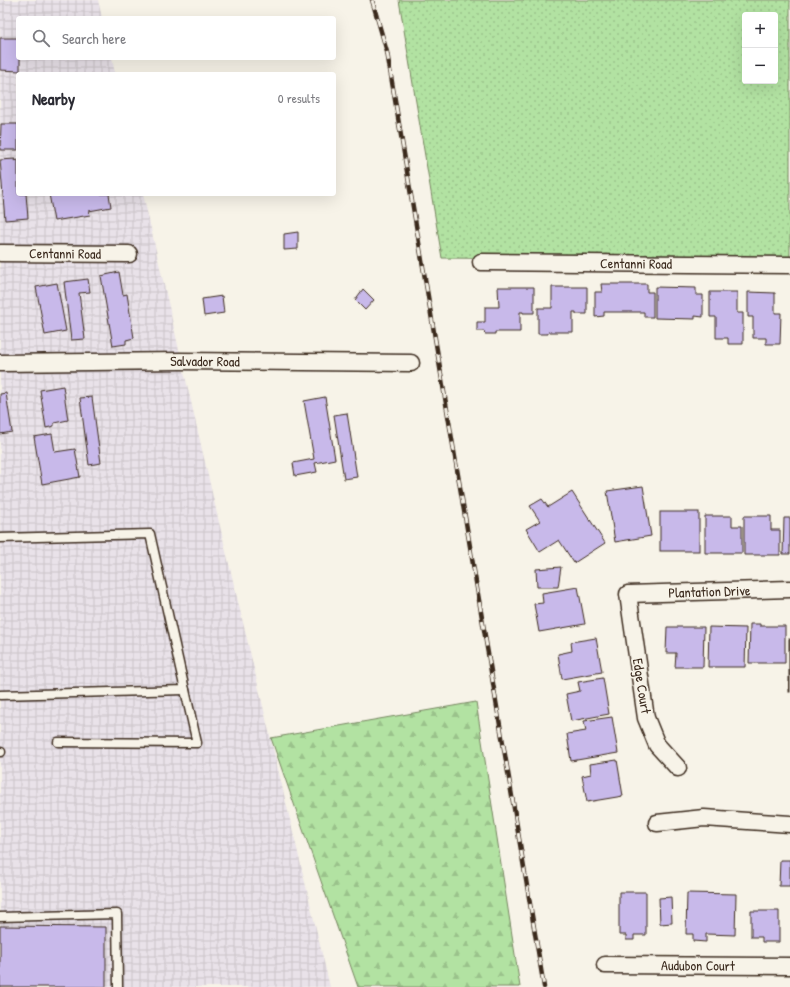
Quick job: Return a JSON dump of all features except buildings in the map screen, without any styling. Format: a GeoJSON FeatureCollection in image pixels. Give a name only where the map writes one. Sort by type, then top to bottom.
{"type":"FeatureCollection","features":[{"type":"Feature","properties":{"kind":"street","name":"Centanni Road"},"geometry":{"type":"LineString","coordinates":[[0,253],[129,254]]}},
{"type":"Feature","properties":{"kind":"street","name":"Centanni Road"},"geometry":{"type":"LineString","coordinates":[[481,262],[790,265]]}},
{"type":"Feature","properties":{"kind":"street","name":"Salvador Road"},"geometry":{"type":"LineString","coordinates":[[0,363],[411,363]]}},
{"type":"Feature","properties":{"kind":"street","name":"Plantation Drive"},"geometry":{"type":"LineString","coordinates":[[628,594],[790,589]]}},
{"type":"Feature","properties":{"kind":"street","name":"Edge Court"},"geometry":{"type":"LineString","coordinates":[[628,594],[646,718],[657,745],[678,768]]}},
{"type":"Feature","properties":{"kind":"street"},"geometry":{"type":"LineString","coordinates":[[657,823],[704,818],[790,824]]}},
{"type":"Feature","properties":{"kind":"street","name":"Audubon Court"},"geometry":{"type":"LineString","coordinates":[[605,964],[790,966]]}},
{"type":"Feature","properties":{"kind":"lane"},"geometry":{"type":"LineString","coordinates":[[0,538],[150,534],[197,743],[58,742]]}},
{"type":"Feature","properties":{"kind":"lane"},"geometry":{"type":"LineString","coordinates":[[0,695],[185,690]]}},
{"type":"Feature","properties":{"kind":"lane"},"geometry":{"type":"LineString","coordinates":[[0,917],[117,914],[118,987]]}},
{"type":"Feature","properties":{"kind":"shaded area"},"geometry":{"type":"Polygon","coordinates":[[[0,0],[98,0],[102,16],[16,16],[16,60],[112,60],[115,72],[16,72],[16,196],[143,196],[213,497],[330,987],[0,987],[0,0]]]}},
{"type":"Feature","properties":{"kind":"green space"},"geometry":{"type":"Polygon","coordinates":[[[399,0],[790,0],[790,261],[442,258],[399,0]]]}},
{"type":"Feature","properties":{"kind":"green space"},"geometry":{"type":"Polygon","coordinates":[[[476,702],[520,987],[358,987],[271,738],[476,702]]]}},
{"type":"Feature","properties":{"kind":"railway"},"geometry":{"type":"LineString","coordinates":[[372,0],[387,52],[544,987]]}}]}
